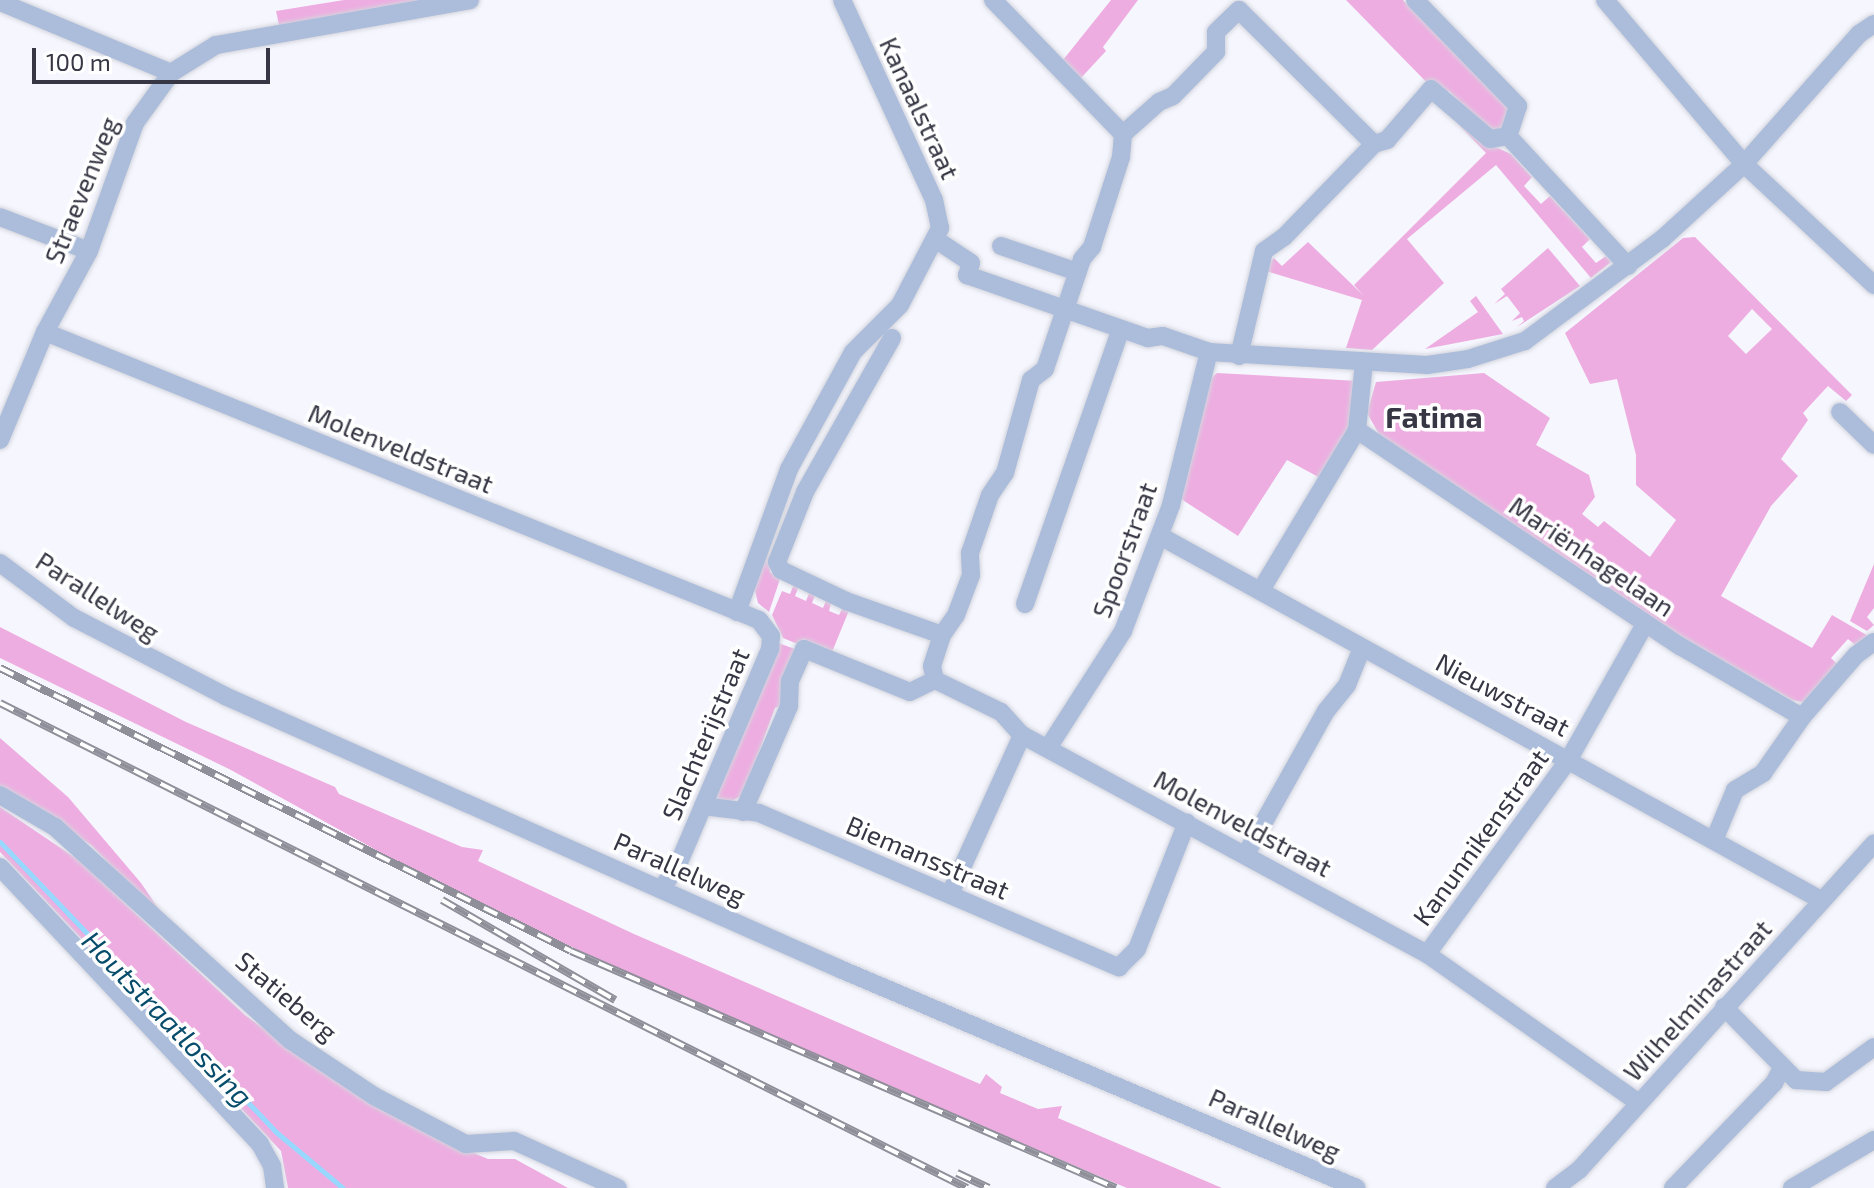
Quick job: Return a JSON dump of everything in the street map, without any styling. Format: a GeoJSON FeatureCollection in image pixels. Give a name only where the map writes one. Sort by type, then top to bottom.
{"type":"FeatureCollection","features":[{"type":"Feature","properties":{"kind":"street","name":"Straevenweg"},"geometry":{"type":"LineString","coordinates":[[0,440],[45,332],[89,251],[135,123],[171,73],[216,45],[470,0]]}},
{"type":"Feature","properties":{"kind":"street","name":"Kanaalstraat"},"geometry":{"type":"LineString","coordinates":[[842,0],[941,217],[935,239]]}},
{"type":"Feature","properties":{"kind":"street"},"geometry":{"type":"LineString","coordinates":[[993,0],[1123,134]]}},
{"type":"Feature","properties":{"kind":"street"},"geometry":{"type":"LineString","coordinates":[[1415,0],[1518,106],[1508,136]]}},
{"type":"Feature","properties":{"kind":"street"},"geometry":{"type":"LineString","coordinates":[[1605,0],[1744,164],[1874,285]]}},
{"type":"Feature","properties":{"kind":"street"},"geometry":{"type":"LineString","coordinates":[[0,2],[171,73]]}},
{"type":"Feature","properties":{"kind":"street"},"geometry":{"type":"LineString","coordinates":[[743,812],[789,706],[790,681],[804,649],[910,692],[935,680],[932,666],[942,635],[956,615],[971,575],[970,553],[990,495],[1010,459],[1031,380],[1045,369],[1078,272],[1092,247],[1121,157],[1123,134],[1159,102],[1173,96],[1216,52],[1216,32],[1235,5],[1374,144]]}},
{"type":"Feature","properties":{"kind":"street"},"geometry":{"type":"LineString","coordinates":[[737,612],[803,443],[853,352],[900,305],[935,239],[971,263],[967,275],[1121,329],[1209,352],[1427,365],[1525,341],[1628,266],[1744,164],[1859,34],[1874,24]]}},
{"type":"Feature","properties":{"kind":"street"},"geometry":{"type":"LineString","coordinates":[[1239,356],[1264,251],[1284,237],[1374,144],[1387,140],[1431,89],[1490,139],[1508,136]]}},
{"type":"Feature","properties":{"kind":"street"},"geometry":{"type":"LineString","coordinates":[[1508,136],[1628,266]]}},
{"type":"Feature","properties":{"kind":"street"},"geometry":{"type":"LineString","coordinates":[[0,217],[89,251]]}},
{"type":"Feature","properties":{"kind":"street"},"geometry":{"type":"LineString","coordinates":[[1001,246],[1078,272]]}},
{"type":"Feature","properties":{"kind":"street"},"geometry":{"type":"LineString","coordinates":[[1025,604],[1121,329]]}},
{"type":"Feature","properties":{"kind":"street","name":"Molenveldstraat"},"geometry":{"type":"LineString","coordinates":[[45,332],[737,612]]}},
{"type":"Feature","properties":{"kind":"street"},"geometry":{"type":"LineString","coordinates":[[892,338],[805,492],[777,562],[781,570],[846,601],[942,635]]}},
{"type":"Feature","properties":{"kind":"street","name":"Spoorstraat"},"geometry":{"type":"LineString","coordinates":[[1048,748],[1123,631],[1160,536],[1209,352]]}},
{"type":"Feature","properties":{"kind":"street"},"geometry":{"type":"LineString","coordinates":[[1261,590],[1357,430],[1364,362]]}},
{"type":"Feature","properties":{"kind":"street"},"geometry":{"type":"LineString","coordinates":[[1840,412],[1874,445]]}},
{"type":"Feature","properties":{"kind":"street","name":"Mariënhagelaan"},"geometry":{"type":"LineString","coordinates":[[1357,430],[1645,624],[1802,717]]}},
{"type":"Feature","properties":{"kind":"street","name":"Nieuwstraat"},"geometry":{"type":"LineString","coordinates":[[1160,536],[1715,838],[1821,900]]}},
{"type":"Feature","properties":{"kind":"street","name":"Parallelweg"},"geometry":{"type":"LineString","coordinates":[[0,563],[74,618],[147,660],[662,888],[1357,1188]]}},
{"type":"Feature","properties":{"kind":"street","name":"Slachterijstraat"},"geometry":{"type":"LineString","coordinates":[[662,888],[678,865],[770,649],[766,628],[737,612]]}},
{"type":"Feature","properties":{"kind":"street","name":"Kanunnikenstraat"},"geometry":{"type":"LineString","coordinates":[[1427,954],[1569,759],[1645,624]]}},
{"type":"Feature","properties":{"kind":"street"},"geometry":{"type":"LineString","coordinates":[[1715,838],[1735,790],[1763,773],[1802,717],[1856,655],[1874,642]]}},
{"type":"Feature","properties":{"kind":"street"},"geometry":{"type":"LineString","coordinates":[[1246,854],[1326,711],[1347,685],[1362,648]]}},
{"type":"Feature","properties":{"kind":"street","name":"Molenveldstraat"},"geometry":{"type":"LineString","coordinates":[[935,680],[1001,712],[1022,735],[1427,954],[1639,1103]]}},
{"type":"Feature","properties":{"kind":"street"},"geometry":{"type":"LineString","coordinates":[[950,894],[1022,735]]}},
{"type":"Feature","properties":{"kind":"street","name":"Statieberg"},"geometry":{"type":"LineString","coordinates":[[0,795],[55,827],[290,1040],[374,1096],[466,1144],[514,1141],[618,1188]]}},
{"type":"Feature","properties":{"kind":"street","name":"Biemansstraat"},"geometry":{"type":"LineString","coordinates":[[703,806],[759,813],[1119,967],[1129,962],[1187,822]]}},
{"type":"Feature","properties":{"kind":"street","name":"Wilhelminastraat"},"geometry":{"type":"LineString","coordinates":[[1570,1184],[1724,1007],[1874,843]]}},
{"type":"Feature","properties":{"kind":"street"},"geometry":{"type":"LineString","coordinates":[[0,867],[260,1144],[272,1166],[275,1188]]}},
{"type":"Feature","properties":{"kind":"street"},"geometry":{"type":"LineString","coordinates":[[1724,1007],[1796,1080],[1826,1082],[1874,1047]]}},
{"type":"Feature","properties":{"kind":"street"},"geometry":{"type":"LineString","coordinates":[[1673,1188],[1774,1083],[1782,1068]]}},
{"type":"Feature","properties":{"kind":"street"},"geometry":{"type":"LineString","coordinates":[[1792,1188],[1874,1140]]}},
{"type":"Feature","properties":{"kind":"shaded area"},"geometry":{"type":"Polygon","coordinates":[[[344,0],[432,0],[279,25],[276,11],[344,0]]]}},
{"type":"Feature","properties":{"kind":"shaded area"},"geometry":{"type":"Polygon","coordinates":[[[1111,0],[1138,0],[1103,47],[1106,51],[1080,79],[1063,60],[1111,0]]]}},
{"type":"Feature","properties":{"kind":"shaded area"},"geometry":{"type":"Polygon","coordinates":[[[1346,0],[1403,0],[1513,114],[1507,132],[1490,133],[1449,91],[1440,96],[1346,0]]]}},
{"type":"Feature","properties":{"kind":"shaded area"},"geometry":{"type":"Polygon","coordinates":[[[1462,120],[1489,144],[1511,154],[1532,177],[1524,186],[1541,204],[1550,196],[1590,239],[1582,247],[1596,263],[1606,256],[1611,262],[1591,278],[1496,165],[1407,239],[1444,283],[1372,350],[1346,348],[1362,300],[1266,271],[1268,264],[1274,258],[1282,266],[1308,242],[1363,295],[1354,285],[1486,153],[1457,123],[1462,120]]]}},
{"type":"Feature","properties":{"kind":"shaded area"},"geometry":{"type":"Polygon","coordinates":[[[1695,237],[1852,395],[1846,401],[1828,386],[1803,413],[1808,420],[1781,459],[1798,476],[1771,506],[1721,596],[1812,648],[1832,615],[1870,637],[1859,648],[1848,639],[1831,658],[1839,666],[1807,703],[1792,700],[1668,629],[1380,436],[1367,413],[1376,382],[1484,373],[1550,418],[1536,445],[1589,475],[1595,497],[1582,514],[1598,527],[1604,521],[1650,557],[1676,520],[1636,485],[1636,455],[1617,379],[1590,384],[1565,333],[1683,238],[1695,237]],[[1752,309],[1728,336],[1746,354],[1772,329],[1752,309]]]}},
{"type":"Feature","properties":{"kind":"shaded area"},"geometry":{"type":"Polygon","coordinates":[[[1548,248],[1580,286],[1517,327],[1524,321],[1522,317],[1512,321],[1520,313],[1507,296],[1494,304],[1505,294],[1501,289],[1548,248]]]}},
{"type":"Feature","properties":{"kind":"shaded area"},"geometry":{"type":"Polygon","coordinates":[[[1476,296],[1503,334],[1425,349],[1478,312],[1470,301],[1476,296]]]}},
{"type":"Feature","properties":{"kind":"shaded area"},"geometry":{"type":"Polygon","coordinates":[[[1217,373],[1358,381],[1358,409],[1322,479],[1287,460],[1238,536],[1175,495],[1210,379],[1217,373]]]}},
{"type":"Feature","properties":{"kind":"shaded area"},"geometry":{"type":"Polygon","coordinates":[[[766,554],[772,556],[770,572],[780,579],[769,612],[758,603],[754,587],[766,554]]]}},
{"type":"Feature","properties":{"kind":"shaded area"},"geometry":{"type":"Polygon","coordinates":[[[1874,564],[1874,608],[1867,617],[1874,625],[1867,631],[1850,621],[1874,564]]]}},
{"type":"Feature","properties":{"kind":"shaded area"},"geometry":{"type":"Polygon","coordinates":[[[794,584],[799,586],[795,596],[806,601],[810,591],[816,593],[812,603],[823,608],[827,598],[832,600],[829,611],[839,615],[844,605],[850,608],[832,652],[803,639],[800,645],[783,638],[772,615],[782,591],[790,594],[794,584]]]}},
{"type":"Feature","properties":{"kind":"shaded area"},"geometry":{"type":"Polygon","coordinates":[[[0,627],[186,722],[335,787],[339,794],[462,847],[483,850],[478,861],[634,934],[980,1084],[986,1074],[1002,1087],[1000,1093],[1038,1109],[1062,1106],[1058,1118],[1222,1188],[1127,1188],[672,995],[418,873],[229,769],[0,658],[0,627]]]}},
{"type":"Feature","properties":{"kind":"shaded area"},"geometry":{"type":"Polygon","coordinates":[[[778,643],[798,650],[781,689],[782,705],[775,708],[743,795],[728,803],[715,799],[778,643]]]}},
{"type":"Feature","properties":{"kind":"shaded area"},"geometry":{"type":"Polygon","coordinates":[[[0,738],[68,797],[141,883],[171,927],[91,845],[0,786],[0,738]]]}},
{"type":"Feature","properties":{"kind":"shaded area"},"geometry":{"type":"Polygon","coordinates":[[[0,807],[77,859],[245,1015],[328,1076],[450,1143],[488,1159],[515,1159],[568,1188],[288,1188],[281,1151],[0,852],[0,807]]]}},
{"type":"Feature","properties":{"kind":"waterway","name":"Houtstraatlossing"},"geometry":{"type":"LineString","coordinates":[[0,842],[276,1132],[343,1188]]}},
{"type":"Feature","properties":{"kind":"railway"},"geometry":{"type":"LineString","coordinates":[[0,668],[571,951],[1116,1188]]}},
{"type":"Feature","properties":{"kind":"railway"},"geometry":{"type":"LineString","coordinates":[[0,703],[967,1188]]}},
{"type":"Feature","properties":{"kind":"railway"},"geometry":{"type":"LineString","coordinates":[[442,900],[615,1000]]}},
{"type":"Feature","properties":{"kind":"railway"},"geometry":{"type":"LineString","coordinates":[[957,1173],[989,1188]]}},
{"type":"Feature","properties":{"kind":"district","name":"Fatima"},"geometry":{"type":"Point","coordinates":[1434,416]}}]}
